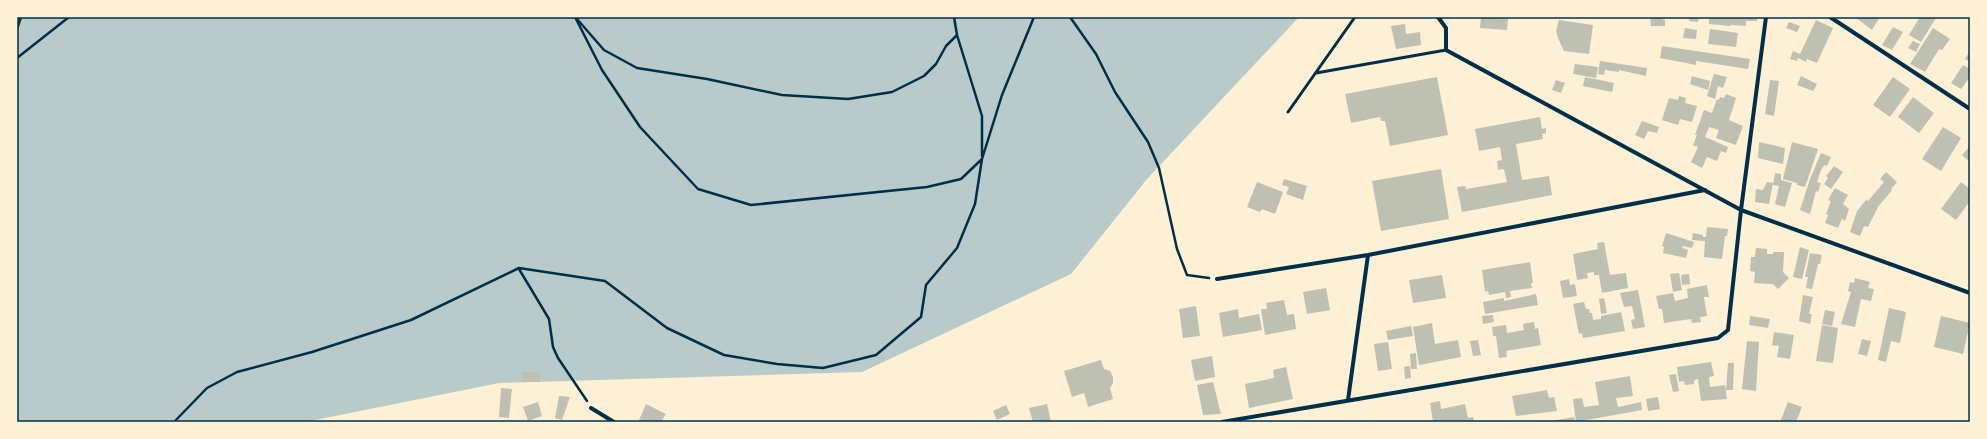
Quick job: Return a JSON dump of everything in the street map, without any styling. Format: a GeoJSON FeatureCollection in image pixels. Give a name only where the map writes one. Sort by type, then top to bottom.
{"type":"FeatureCollection","features":[{"type":"Feature","properties":{"kind":"street"},"geometry":{"type":"LineString","coordinates":[[1438,17],[1446,28],[1446,50],[1741,210],[1970,293]]}},
{"type":"Feature","properties":{"kind":"street"},"geometry":{"type":"LineString","coordinates":[[1222,422],[1718,338],[1728,330],[1741,210],[1766,17]]}},
{"type":"Feature","properties":{"kind":"street"},"geometry":{"type":"LineString","coordinates":[[1830,17],[1970,109]]}},
{"type":"Feature","properties":{"kind":"street"},"geometry":{"type":"LineString","coordinates":[[1217,279],[1368,255],[1705,190]]}},
{"type":"Feature","properties":{"kind":"street"},"geometry":{"type":"LineString","coordinates":[[1348,400],[1368,255]]}},
{"type":"Feature","properties":{"kind":"street"},"geometry":{"type":"LineString","coordinates":[[591,408],[614,422]]}},
{"type":"Feature","properties":{"kind":"lane"},"geometry":{"type":"LineString","coordinates":[[1288,112],[1355,17]]}},
{"type":"Feature","properties":{"kind":"lane"},"geometry":{"type":"LineString","coordinates":[[1316,73],[1446,50]]}},
{"type":"Feature","properties":{"kind":"path"},"geometry":{"type":"LineString","coordinates":[[17,29],[21,17]]}},
{"type":"Feature","properties":{"kind":"path"},"geometry":{"type":"LineString","coordinates":[[17,58],[69,17]]}},
{"type":"Feature","properties":{"kind":"path"},"geometry":{"type":"LineString","coordinates":[[575,17],[604,50],[637,68],[707,78],[782,95],[848,99],[892,92],[924,76],[936,64],[946,46],[956,35]]}},
{"type":"Feature","properties":{"kind":"path"},"geometry":{"type":"LineString","coordinates":[[575,17],[602,70],[640,127],[698,189],[751,205],[927,187],[961,179],[982,159],[982,116],[956,35],[954,17]]}},
{"type":"Feature","properties":{"kind":"path"},"geometry":{"type":"LineString","coordinates":[[174,422],[207,388],[237,372],[312,352],[411,320],[519,268],[606,281],[667,328],[724,354],[777,364],[823,368],[876,356],[921,317],[926,285],[957,248],[975,204],[982,159],[1002,95],[1034,17]]}},
{"type":"Feature","properties":{"kind":"path"},"geometry":{"type":"LineString","coordinates":[[1070,17],[1096,54],[1115,92],[1148,142],[1159,168],[1177,249],[1187,275],[1217,279]]}},
{"type":"Feature","properties":{"kind":"path"},"geometry":{"type":"LineString","coordinates":[[519,268],[549,319],[553,347],[558,358],[576,383],[591,408]]}},
{"type":"Feature","properties":{"kind":"shaded area"},"geometry":{"type":"Polygon","coordinates":[[[17,17],[1299,17],[1147,179],[1071,274],[862,372],[499,383],[305,422],[17,422],[17,17]]]}},
{"type":"Feature","properties":{"kind":"building"},"geometry":{"type":"Polygon","coordinates":[[[1481,17],[1508,19],[1507,30],[1480,28],[1481,17]]]}},
{"type":"Feature","properties":{"kind":"building"},"geometry":{"type":"Polygon","coordinates":[[[1650,17],[1662,17],[1662,19],[1665,20],[1665,26],[1651,26],[1650,17]]]}},
{"type":"Feature","properties":{"kind":"building"},"geometry":{"type":"Polygon","coordinates":[[[1690,17],[1699,17],[1698,22],[1689,21],[1690,17]]]}},
{"type":"Feature","properties":{"kind":"building"},"geometry":{"type":"Polygon","coordinates":[[[1709,17],[1757,17],[1757,21],[1746,21],[1746,26],[1730,26],[1709,24],[1709,17]]]}},
{"type":"Feature","properties":{"kind":"building"},"geometry":{"type":"Polygon","coordinates":[[[1855,17],[1880,17],[1872,30],[1855,17]]]}},
{"type":"Feature","properties":{"kind":"building"},"geometry":{"type":"Polygon","coordinates":[[[1920,17],[1936,18],[1921,42],[1909,35],[1920,17]]]}},
{"type":"Feature","properties":{"kind":"building"},"geometry":{"type":"Polygon","coordinates":[[[1559,20],[1593,25],[1589,54],[1564,51],[1556,31],[1559,20]]]}},
{"type":"Feature","properties":{"kind":"building"},"geometry":{"type":"Polygon","coordinates":[[[1816,20],[1833,28],[1817,63],[1807,59],[1806,62],[1798,58],[1797,61],[1790,59],[1793,51],[1800,54],[1816,20]]]}},
{"type":"Feature","properties":{"kind":"building"},"geometry":{"type":"Polygon","coordinates":[[[1789,22],[1800,26],[1797,32],[1786,28],[1789,22]]]}},
{"type":"Feature","properties":{"kind":"building"},"geometry":{"type":"Polygon","coordinates":[[[1405,24],[1406,34],[1420,32],[1421,45],[1396,49],[1391,26],[1405,24]]]}},
{"type":"Feature","properties":{"kind":"building"},"geometry":{"type":"Polygon","coordinates":[[[1893,27],[1903,32],[1892,50],[1882,45],[1893,27]]]}},
{"type":"Feature","properties":{"kind":"building"},"geometry":{"type":"Polygon","coordinates":[[[1685,28],[1697,30],[1696,39],[1683,38],[1685,28]]]}},
{"type":"Feature","properties":{"kind":"building"},"geometry":{"type":"Polygon","coordinates":[[[1933,28],[1950,39],[1942,50],[1939,49],[1925,72],[1910,64],[1933,28]]]}},
{"type":"Feature","properties":{"kind":"building"},"geometry":{"type":"Polygon","coordinates":[[[1710,29],[1738,33],[1736,47],[1708,44],[1710,29]]]}},
{"type":"Feature","properties":{"kind":"building"},"geometry":{"type":"Polygon","coordinates":[[[1913,41],[1920,44],[1916,52],[1908,48],[1913,41]]]}},
{"type":"Feature","properties":{"kind":"building"},"geometry":{"type":"Polygon","coordinates":[[[1662,46],[1750,59],[1748,69],[1696,61],[1696,65],[1660,58],[1662,46]]]}},
{"type":"Feature","properties":{"kind":"building"},"geometry":{"type":"Polygon","coordinates":[[[1970,51],[1970,62],[1965,59],[1970,51]]]}},
{"type":"Feature","properties":{"kind":"building"},"geometry":{"type":"Polygon","coordinates":[[[1600,61],[1647,68],[1646,76],[1619,70],[1619,72],[1605,70],[1604,75],[1598,74],[1600,61]]]}},
{"type":"Feature","properties":{"kind":"building"},"geometry":{"type":"Polygon","coordinates":[[[1575,64],[1598,67],[1596,78],[1573,74],[1575,64]]]}},
{"type":"Feature","properties":{"kind":"building"},"geometry":{"type":"Polygon","coordinates":[[[1963,65],[1970,69],[1970,77],[1961,89],[1951,83],[1963,65]]]}},
{"type":"Feature","properties":{"kind":"building"},"geometry":{"type":"Polygon","coordinates":[[[1714,74],[1727,77],[1723,88],[1718,86],[1715,99],[1707,96],[1714,74]]]}},
{"type":"Feature","properties":{"kind":"building"},"geometry":{"type":"Polygon","coordinates":[[[1692,76],[1710,81],[1708,90],[1690,84],[1692,76]]]}},
{"type":"Feature","properties":{"kind":"building"},"geometry":{"type":"Polygon","coordinates":[[[1801,76],[1817,84],[1813,91],[1797,85],[1801,76]]]}},
{"type":"Feature","properties":{"kind":"building"},"geometry":{"type":"Polygon","coordinates":[[[1437,77],[1448,135],[1390,146],[1385,121],[1381,121],[1380,117],[1351,123],[1345,94],[1437,77]]]}},
{"type":"Feature","properties":{"kind":"building"},"geometry":{"type":"Polygon","coordinates":[[[1585,77],[1614,83],[1612,92],[1583,86],[1585,77]]]}},
{"type":"Feature","properties":{"kind":"building"},"geometry":{"type":"Polygon","coordinates":[[[1893,77],[1910,89],[1890,117],[1873,105],[1893,77]]]}},
{"type":"Feature","properties":{"kind":"building"},"geometry":{"type":"Polygon","coordinates":[[[1556,80],[1565,83],[1561,93],[1552,90],[1556,80]]]}},
{"type":"Feature","properties":{"kind":"building"},"geometry":{"type":"Polygon","coordinates":[[[1770,80],[1779,81],[1774,116],[1765,114],[1770,80]]]}},
{"type":"Feature","properties":{"kind":"building"},"geometry":{"type":"Polygon","coordinates":[[[1726,94],[1736,98],[1729,120],[1743,126],[1736,145],[1716,138],[1719,130],[1709,127],[1705,137],[1728,147],[1726,153],[1721,151],[1717,161],[1707,157],[1702,168],[1691,162],[1698,147],[1693,145],[1697,135],[1695,135],[1704,110],[1712,113],[1717,99],[1719,100],[1720,97],[1724,98],[1726,94]]]}},
{"type":"Feature","properties":{"kind":"building"},"geometry":{"type":"Polygon","coordinates":[[[1679,96],[1686,98],[1685,103],[1697,106],[1692,122],[1680,119],[1678,125],[1662,120],[1669,98],[1678,100],[1679,96]]]}},
{"type":"Feature","properties":{"kind":"building"},"geometry":{"type":"Polygon","coordinates":[[[1913,97],[1934,113],[1919,133],[1898,117],[1913,97]]]}},
{"type":"Feature","properties":{"kind":"building"},"geometry":{"type":"Polygon","coordinates":[[[1540,117],[1542,129],[1546,128],[1546,133],[1542,134],[1543,139],[1516,144],[1522,180],[1549,176],[1552,195],[1462,212],[1457,187],[1465,186],[1466,189],[1507,182],[1504,169],[1498,170],[1497,161],[1502,160],[1500,147],[1479,151],[1475,129],[1540,117]]]}},
{"type":"Feature","properties":{"kind":"building"},"geometry":{"type":"Polygon","coordinates":[[[1642,121],[1659,127],[1657,133],[1648,131],[1644,139],[1635,135],[1642,121]]]}},
{"type":"Feature","properties":{"kind":"building"},"geometry":{"type":"Polygon","coordinates":[[[1943,127],[1961,138],[1941,171],[1922,159],[1943,127]]]}},
{"type":"Feature","properties":{"kind":"building"},"geometry":{"type":"Polygon","coordinates":[[[1759,142],[1785,148],[1783,164],[1758,158],[1759,142]]]}},
{"type":"Feature","properties":{"kind":"building"},"geometry":{"type":"Polygon","coordinates":[[[1792,142],[1818,149],[1805,187],[1783,179],[1792,142]]]}},
{"type":"Feature","properties":{"kind":"building"},"geometry":{"type":"Polygon","coordinates":[[[1970,146],[1970,162],[1962,155],[1970,146]]]}},
{"type":"Feature","properties":{"kind":"building"},"geometry":{"type":"Polygon","coordinates":[[[1821,153],[1831,157],[1827,166],[1824,165],[1821,170],[1817,182],[1821,183],[1818,192],[1816,191],[1810,214],[1800,210],[1810,179],[1821,153]]]}},
{"type":"Feature","properties":{"kind":"building"},"geometry":{"type":"Polygon","coordinates":[[[1834,166],[1843,172],[1831,189],[1824,184],[1828,178],[1826,176],[1834,166]]]}},
{"type":"Feature","properties":{"kind":"building"},"geometry":{"type":"Polygon","coordinates":[[[1441,169],[1449,219],[1381,231],[1372,181],[1441,169]]]}},
{"type":"Feature","properties":{"kind":"building"},"geometry":{"type":"Polygon","coordinates":[[[1886,172],[1897,182],[1878,207],[1868,227],[1864,226],[1860,236],[1850,232],[1857,211],[1866,200],[1868,201],[1884,182],[1880,179],[1886,172]]]}},
{"type":"Feature","properties":{"kind":"building"},"geometry":{"type":"Polygon","coordinates":[[[1775,173],[1781,174],[1781,180],[1792,183],[1785,207],[1775,204],[1779,186],[1773,185],[1775,173]]]}},
{"type":"Feature","properties":{"kind":"building"},"geometry":{"type":"Polygon","coordinates":[[[1284,179],[1307,186],[1303,200],[1286,194],[1289,187],[1282,185],[1284,179]]]}},
{"type":"Feature","properties":{"kind":"building"},"geometry":{"type":"Polygon","coordinates":[[[1257,182],[1283,192],[1275,214],[1262,209],[1260,212],[1247,207],[1257,182]]]}},
{"type":"Feature","properties":{"kind":"building"},"geometry":{"type":"Polygon","coordinates":[[[1767,182],[1773,183],[1769,204],[1755,202],[1756,189],[1763,190],[1767,182]]]}},
{"type":"Feature","properties":{"kind":"building"},"geometry":{"type":"Polygon","coordinates":[[[1961,182],[1970,189],[1970,201],[1956,220],[1941,209],[1961,182]]]}},
{"type":"Feature","properties":{"kind":"building"},"geometry":{"type":"Polygon","coordinates":[[[1835,188],[1848,195],[1843,204],[1849,209],[1845,221],[1842,219],[1838,228],[1825,223],[1828,215],[1826,214],[1831,201],[1828,200],[1835,188]]]}},
{"type":"Feature","properties":{"kind":"building"},"geometry":{"type":"Polygon","coordinates":[[[1707,227],[1728,229],[1727,236],[1725,236],[1722,259],[1704,257],[1705,241],[1692,240],[1693,233],[1706,237],[1707,227]]]}},
{"type":"Feature","properties":{"kind":"building"},"geometry":{"type":"Polygon","coordinates":[[[1666,233],[1694,242],[1692,248],[1683,246],[1682,248],[1688,250],[1686,258],[1663,253],[1664,247],[1662,246],[1666,233]]]}},
{"type":"Feature","properties":{"kind":"building"},"geometry":{"type":"Polygon","coordinates":[[[1604,242],[1610,275],[1626,273],[1628,288],[1602,293],[1599,275],[1594,275],[1594,272],[1587,273],[1588,278],[1577,280],[1573,254],[1598,249],[1597,243],[1604,242]]]}},
{"type":"Feature","properties":{"kind":"building"},"geometry":{"type":"Polygon","coordinates":[[[1800,247],[1809,250],[1802,279],[1793,277],[1800,247]]]}},
{"type":"Feature","properties":{"kind":"building"},"geometry":{"type":"Polygon","coordinates":[[[1756,248],[1767,249],[1767,254],[1773,254],[1773,252],[1784,252],[1783,272],[1789,278],[1778,289],[1773,284],[1754,283],[1755,272],[1750,271],[1751,257],[1755,257],[1756,248]]]}},
{"type":"Feature","properties":{"kind":"building"},"geometry":{"type":"Polygon","coordinates":[[[1810,253],[1822,255],[1820,264],[1818,264],[1812,289],[1806,288],[1808,277],[1805,277],[1810,253]]]}},
{"type":"Feature","properties":{"kind":"building"},"geometry":{"type":"Polygon","coordinates":[[[1530,262],[1533,283],[1531,283],[1532,288],[1510,291],[1511,297],[1506,298],[1505,292],[1489,295],[1488,291],[1485,292],[1482,270],[1530,262]]]}},
{"type":"Feature","properties":{"kind":"building"},"geometry":{"type":"Polygon","coordinates":[[[1679,273],[1682,290],[1673,292],[1670,274],[1679,273]]]}},
{"type":"Feature","properties":{"kind":"building"},"geometry":{"type":"Polygon","coordinates":[[[1689,274],[1690,284],[1682,285],[1681,275],[1689,274]]]}},
{"type":"Feature","properties":{"kind":"building"},"geometry":{"type":"Polygon","coordinates":[[[1442,275],[1446,298],[1413,303],[1409,280],[1442,275]]]}},
{"type":"Feature","properties":{"kind":"building"},"geometry":{"type":"Polygon","coordinates":[[[1855,278],[1870,282],[1868,288],[1874,289],[1871,301],[1861,299],[1855,327],[1841,324],[1851,292],[1848,291],[1850,282],[1854,283],[1855,278]]]}},
{"type":"Feature","properties":{"kind":"building"},"geometry":{"type":"Polygon","coordinates":[[[1569,279],[1570,285],[1575,284],[1577,296],[1563,298],[1560,281],[1569,279]]]}},
{"type":"Feature","properties":{"kind":"building"},"geometry":{"type":"Polygon","coordinates":[[[1707,285],[1709,297],[1704,297],[1707,316],[1700,317],[1701,322],[1692,323],[1691,319],[1664,323],[1662,309],[1659,309],[1656,296],[1673,293],[1675,301],[1688,298],[1687,289],[1707,285]]]}},
{"type":"Feature","properties":{"kind":"building"},"geometry":{"type":"Polygon","coordinates":[[[1326,288],[1330,310],[1307,314],[1303,292],[1326,288]]]}},
{"type":"Feature","properties":{"kind":"building"},"geometry":{"type":"Polygon","coordinates":[[[1638,290],[1645,327],[1633,329],[1631,320],[1635,319],[1632,306],[1624,307],[1620,293],[1638,290]]]}},
{"type":"Feature","properties":{"kind":"building"},"geometry":{"type":"Polygon","coordinates":[[[1536,294],[1538,305],[1485,314],[1483,302],[1504,298],[1504,301],[1536,294]]]}},
{"type":"Feature","properties":{"kind":"building"},"geometry":{"type":"Polygon","coordinates":[[[1803,295],[1813,297],[1809,314],[1812,314],[1810,324],[1799,321],[1803,295]]]}},
{"type":"Feature","properties":{"kind":"building"},"geometry":{"type":"Polygon","coordinates":[[[1604,298],[1607,313],[1601,314],[1599,299],[1604,298]]]}},
{"type":"Feature","properties":{"kind":"building"},"geometry":{"type":"Polygon","coordinates":[[[1284,300],[1287,315],[1294,314],[1296,329],[1265,335],[1261,309],[1267,309],[1266,303],[1284,300]]]}},
{"type":"Feature","properties":{"kind":"building"},"geometry":{"type":"Polygon","coordinates":[[[1584,302],[1586,309],[1589,309],[1590,313],[1592,313],[1593,320],[1601,319],[1601,316],[1621,312],[1625,331],[1583,338],[1582,333],[1579,334],[1573,304],[1584,302]]]}},
{"type":"Feature","properties":{"kind":"building"},"geometry":{"type":"Polygon","coordinates":[[[1196,306],[1200,336],[1183,338],[1179,309],[1196,306]]]}},
{"type":"Feature","properties":{"kind":"building"},"geometry":{"type":"Polygon","coordinates":[[[1889,308],[1906,312],[1900,343],[1891,341],[1886,362],[1878,360],[1889,308]]]}},
{"type":"Feature","properties":{"kind":"building"},"geometry":{"type":"Polygon","coordinates":[[[1238,309],[1239,318],[1259,314],[1262,330],[1223,337],[1219,313],[1238,309]]]}},
{"type":"Feature","properties":{"kind":"building"},"geometry":{"type":"Polygon","coordinates":[[[1825,310],[1835,312],[1832,326],[1822,324],[1825,310]]]}},
{"type":"Feature","properties":{"kind":"building"},"geometry":{"type":"Polygon","coordinates":[[[1493,315],[1494,322],[1483,324],[1482,316],[1493,315]]]}},
{"type":"Feature","properties":{"kind":"building"},"geometry":{"type":"Polygon","coordinates":[[[1750,316],[1770,319],[1768,328],[1749,325],[1750,316]]]}},
{"type":"Feature","properties":{"kind":"building"},"geometry":{"type":"Polygon","coordinates":[[[1941,316],[1970,323],[1963,354],[1934,347],[1941,316]]]}},
{"type":"Feature","properties":{"kind":"building"},"geometry":{"type":"Polygon","coordinates":[[[1534,322],[1535,329],[1538,328],[1541,345],[1506,351],[1507,357],[1499,358],[1496,336],[1493,336],[1492,327],[1506,325],[1507,333],[1524,330],[1523,324],[1534,322]]]}},
{"type":"Feature","properties":{"kind":"building"},"geometry":{"type":"Polygon","coordinates":[[[1432,323],[1435,344],[1458,340],[1461,357],[1419,365],[1413,327],[1432,323]]]}},
{"type":"Feature","properties":{"kind":"building"},"geometry":{"type":"Polygon","coordinates":[[[1822,325],[1838,328],[1833,363],[1816,361],[1822,325]]]}},
{"type":"Feature","properties":{"kind":"building"},"geometry":{"type":"Polygon","coordinates":[[[1411,326],[1413,336],[1388,340],[1386,331],[1411,326]]]}},
{"type":"Feature","properties":{"kind":"building"},"geometry":{"type":"Polygon","coordinates":[[[1774,332],[1794,335],[1790,359],[1777,357],[1779,346],[1772,345],[1774,332]]]}},
{"type":"Feature","properties":{"kind":"building"},"geometry":{"type":"Polygon","coordinates":[[[1862,339],[1871,341],[1867,356],[1858,354],[1862,339]]]}},
{"type":"Feature","properties":{"kind":"building"},"geometry":{"type":"Polygon","coordinates":[[[1478,340],[1481,355],[1473,356],[1470,341],[1478,340]]]}},
{"type":"Feature","properties":{"kind":"building"},"geometry":{"type":"Polygon","coordinates":[[[1747,341],[1759,342],[1756,391],[1742,389],[1747,341]]]}},
{"type":"Feature","properties":{"kind":"building"},"geometry":{"type":"Polygon","coordinates":[[[1388,342],[1392,369],[1378,371],[1374,344],[1388,342]]]}},
{"type":"Feature","properties":{"kind":"building"},"geometry":{"type":"Polygon","coordinates":[[[1416,353],[1417,369],[1411,369],[1410,354],[1416,353]]]}},
{"type":"Feature","properties":{"kind":"building"},"geometry":{"type":"Polygon","coordinates":[[[1212,356],[1215,377],[1195,381],[1191,360],[1212,356]]]}},
{"type":"Feature","properties":{"kind":"building"},"geometry":{"type":"Polygon","coordinates":[[[1101,360],[1104,369],[1110,371],[1113,377],[1113,383],[1110,388],[1113,399],[1088,407],[1084,393],[1072,397],[1064,371],[1101,360]]]}},
{"type":"Feature","properties":{"kind":"building"},"geometry":{"type":"Polygon","coordinates":[[[1711,362],[1714,376],[1709,377],[1710,387],[1725,385],[1727,399],[1701,401],[1698,379],[1694,380],[1694,384],[1685,385],[1684,381],[1679,382],[1677,367],[1711,362]]]}},
{"type":"Feature","properties":{"kind":"building"},"geometry":{"type":"Polygon","coordinates":[[[1728,363],[1734,363],[1733,390],[1726,390],[1728,363]]]}},
{"type":"Feature","properties":{"kind":"building"},"geometry":{"type":"Polygon","coordinates":[[[1410,366],[1411,378],[1405,379],[1404,367],[1410,366]]]}},
{"type":"Feature","properties":{"kind":"building"},"geometry":{"type":"Polygon","coordinates":[[[1286,367],[1293,399],[1249,408],[1245,384],[1274,378],[1273,370],[1286,367]]]}},
{"type":"Feature","properties":{"kind":"building"},"geometry":{"type":"Polygon","coordinates":[[[522,372],[540,373],[540,382],[522,382],[522,372]]]}},
{"type":"Feature","properties":{"kind":"building"},"geometry":{"type":"Polygon","coordinates":[[[1676,374],[1679,391],[1673,392],[1669,375],[1676,374]]]}},
{"type":"Feature","properties":{"kind":"building"},"geometry":{"type":"Polygon","coordinates":[[[1630,376],[1633,396],[1616,398],[1618,407],[1641,402],[1642,410],[1576,422],[1573,399],[1582,398],[1584,407],[1599,405],[1595,382],[1630,376]]]}},
{"type":"Feature","properties":{"kind":"building"},"geometry":{"type":"Polygon","coordinates":[[[1213,382],[1221,414],[1203,415],[1197,385],[1213,382]]]}},
{"type":"Feature","properties":{"kind":"building"},"geometry":{"type":"Polygon","coordinates":[[[501,388],[512,389],[509,418],[499,417],[501,388]]]}},
{"type":"Feature","properties":{"kind":"building"},"geometry":{"type":"Polygon","coordinates":[[[1547,390],[1549,398],[1554,397],[1557,411],[1516,416],[1512,396],[1547,390]]]}},
{"type":"Feature","properties":{"kind":"building"},"geometry":{"type":"Polygon","coordinates":[[[559,396],[570,397],[562,420],[555,418],[559,396]]]}},
{"type":"Feature","properties":{"kind":"building"},"geometry":{"type":"Polygon","coordinates":[[[1658,397],[1660,409],[1648,411],[1646,399],[1658,397]]]}},
{"type":"Feature","properties":{"kind":"building"},"geometry":{"type":"Polygon","coordinates":[[[1440,401],[1441,409],[1465,404],[1468,418],[1473,417],[1474,422],[1433,422],[1430,403],[1440,401]]]}},
{"type":"Feature","properties":{"kind":"building"},"geometry":{"type":"Polygon","coordinates":[[[538,402],[542,416],[528,421],[523,407],[538,402]]]}},
{"type":"Feature","properties":{"kind":"building"},"geometry":{"type":"Polygon","coordinates":[[[1788,402],[1802,407],[1796,422],[1780,422],[1788,402]]]}},
{"type":"Feature","properties":{"kind":"building"},"geometry":{"type":"Polygon","coordinates":[[[646,404],[666,414],[661,422],[644,422],[639,420],[646,404]]]}},
{"type":"Feature","properties":{"kind":"building"},"geometry":{"type":"Polygon","coordinates":[[[1047,404],[1051,422],[1033,422],[1029,408],[1047,404]]]}},
{"type":"Feature","properties":{"kind":"building"},"geometry":{"type":"Polygon","coordinates":[[[1006,405],[1010,414],[997,420],[993,411],[1006,405]]]}},
{"type":"Feature","properties":{"kind":"building"},"geometry":{"type":"Polygon","coordinates":[[[1574,417],[1575,422],[1551,422],[1551,421],[1574,417]]]}}]}
